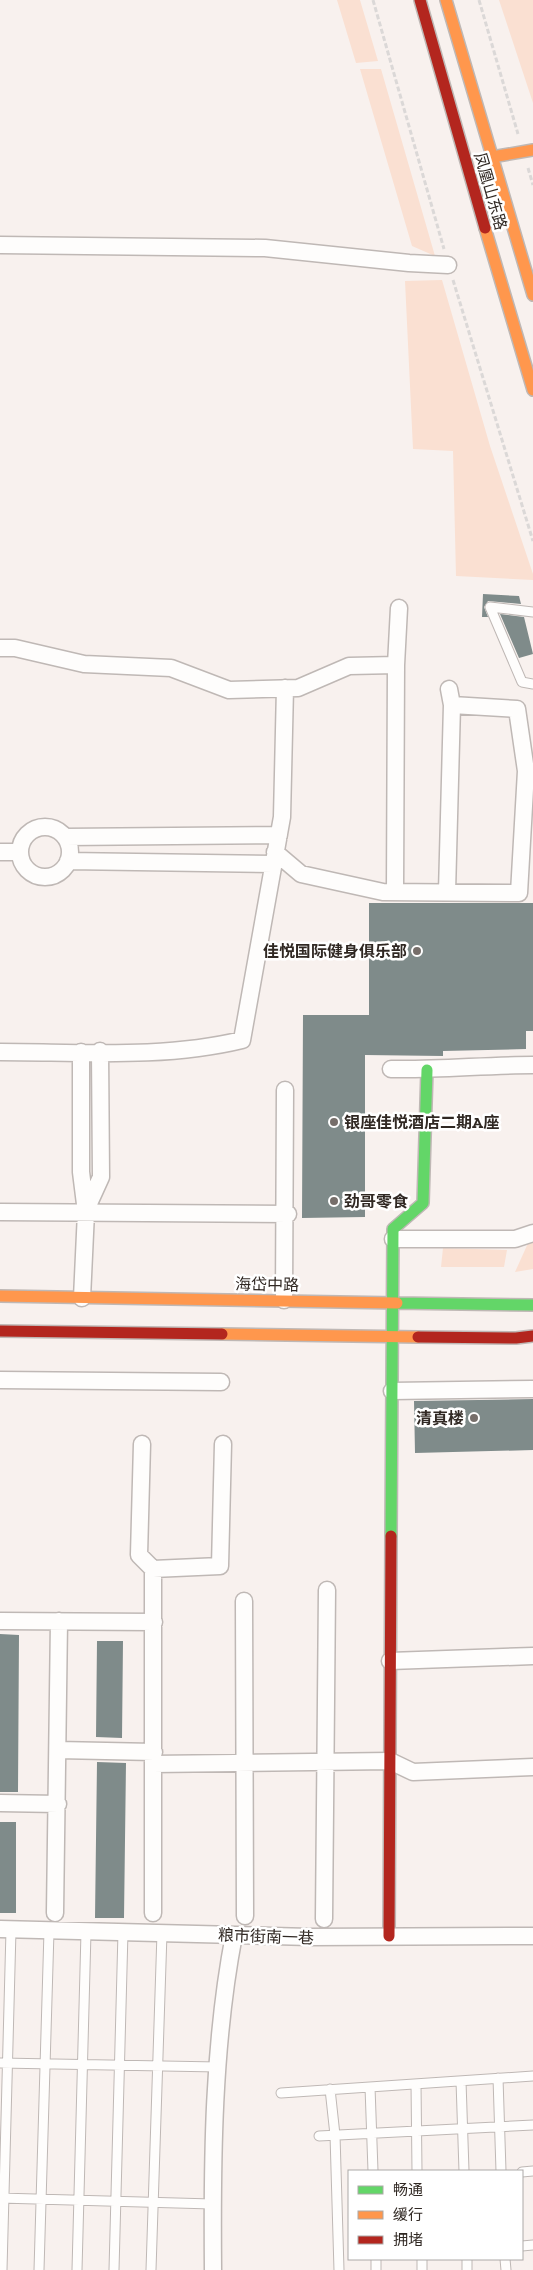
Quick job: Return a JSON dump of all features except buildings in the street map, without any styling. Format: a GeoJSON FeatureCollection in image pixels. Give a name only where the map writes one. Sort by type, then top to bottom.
{"type":"FeatureCollection","features":[{"type":"Feature","properties":{"kind":"main road","name":"凤凰山东路"},"geometry":{"type":"LineString","coordinates":[[420,0],[466,165],[533,390]]}},
{"type":"Feature","properties":{"kind":"main road","name":"凤凰山东路"},"geometry":{"type":"LineString","coordinates":[[446,0],[533,295]]}},
{"type":"Feature","properties":{"kind":"main road"},"geometry":{"type":"LineString","coordinates":[[492,157],[528,151]]}},
{"type":"Feature","properties":{"kind":"main road"},"geometry":{"type":"LineString","coordinates":[[389,1936],[393,1229],[423,1203],[427,1070]]}},
{"type":"Feature","properties":{"kind":"main road","name":"海岱中路"},"geometry":{"type":"LineString","coordinates":[[0,1296],[392,1301],[533,1305]]}},
{"type":"Feature","properties":{"kind":"main road"},"geometry":{"type":"LineString","coordinates":[[0,1331],[516,1338],[533,1336]]}},
{"type":"Feature","properties":{"kind":"street"},"geometry":{"type":"LineString","coordinates":[[0,244],[265,248],[409,263],[448,264]]}},
{"type":"Feature","properties":{"kind":"street"},"geometry":{"type":"LineString","coordinates":[[395,892],[396,665],[399,608]]}},
{"type":"Feature","properties":{"kind":"street"},"geometry":{"type":"LineString","coordinates":[[0,648],[15,648],[84,664],[171,668],[229,690],[298,688],[349,666],[396,665]]}},
{"type":"Feature","properties":{"kind":"street"},"geometry":{"type":"LineString","coordinates":[[0,1052],[145,1051],[220,1045],[242,1040],[282,817],[285,688]]}},
{"type":"Feature","properties":{"kind":"street"},"geometry":{"type":"LineString","coordinates":[[68,861],[274,858],[301,874],[383,892],[519,893],[529,770],[517,709],[450,697],[447,892]]}},
{"type":"Feature","properties":{"kind":"street"},"geometry":{"type":"LineString","coordinates":[[36,828],[52,828],[65,837],[69,844],[68,861],[57,874],[40,877],[26,868],[20,852],[24,837],[36,828]]}},
{"type":"Feature","properties":{"kind":"street"},"geometry":{"type":"LineString","coordinates":[[65,837],[279,835]]}},
{"type":"Feature","properties":{"kind":"street"},"geometry":{"type":"LineString","coordinates":[[0,852],[20,852]]}},
{"type":"Feature","properties":{"kind":"street"},"geometry":{"type":"LineString","coordinates":[[86,1212],[101,1177],[100,1051]]}},
{"type":"Feature","properties":{"kind":"street"},"geometry":{"type":"LineString","coordinates":[[81,1052],[82,1172],[86,1212],[82,1298]]}},
{"type":"Feature","properties":{"kind":"street"},"geometry":{"type":"LineString","coordinates":[[391,1069],[427,1070],[484,1065],[533,1065]]}},
{"type":"Feature","properties":{"kind":"street"},"geometry":{"type":"LineString","coordinates":[[284,1300],[285,1090]]}},
{"type":"Feature","properties":{"kind":"street"},"geometry":{"type":"LineString","coordinates":[[0,1212],[288,1214]]}},
{"type":"Feature","properties":{"kind":"street"},"geometry":{"type":"LineString","coordinates":[[393,1239],[507,1239],[533,1234]]}},
{"type":"Feature","properties":{"kind":"street"},"geometry":{"type":"LineString","coordinates":[[0,1380],[221,1382]]}},
{"type":"Feature","properties":{"kind":"street"},"geometry":{"type":"LineString","coordinates":[[392,1392],[533,1389]]}},
{"type":"Feature","properties":{"kind":"street"},"geometry":{"type":"LineString","coordinates":[[142,1444],[140,1555],[154,1569],[153,1913]]}},
{"type":"Feature","properties":{"kind":"street"},"geometry":{"type":"LineString","coordinates":[[154,1569],[220,1566],[223,1444]]}},
{"type":"Feature","properties":{"kind":"street"},"geometry":{"type":"LineString","coordinates":[[324,1919],[327,1590]]}},
{"type":"Feature","properties":{"kind":"street"},"geometry":{"type":"LineString","coordinates":[[244,1601],[243,1763],[245,1916]]}},
{"type":"Feature","properties":{"kind":"street"},"geometry":{"type":"LineString","coordinates":[[0,1621],[154,1622]]}},
{"type":"Feature","properties":{"kind":"street"},"geometry":{"type":"LineString","coordinates":[[55,1913],[58,1804],[59,1621]]}},
{"type":"Feature","properties":{"kind":"street"},"geometry":{"type":"LineString","coordinates":[[390,1661],[533,1656]]}},
{"type":"Feature","properties":{"kind":"street"},"geometry":{"type":"LineString","coordinates":[[58,1750],[243,1763],[390,1761],[413,1772],[533,1767]]}},
{"type":"Feature","properties":{"kind":"street"},"geometry":{"type":"LineString","coordinates":[[0,1803],[58,1804]]}},
{"type":"Feature","properties":{"kind":"street","name":"粮市街南一巷"},"geometry":{"type":"LineString","coordinates":[[6,1929],[310,1937],[533,1936]]}},
{"type":"Feature","properties":{"kind":"street"},"geometry":{"type":"LineString","coordinates":[[213,2270],[212,2204],[218,2068],[227,1972],[234,1934]]}},
{"type":"Feature","properties":{"kind":"lane"},"geometry":{"type":"LineString","coordinates":[[533,612],[490,607],[522,682],[533,684]]}},
{"type":"Feature","properties":{"kind":"lane"},"geometry":{"type":"LineString","coordinates":[[2,2270],[6,1929]]}},
{"type":"Feature","properties":{"kind":"lane"},"geometry":{"type":"LineString","coordinates":[[39,2270],[49,1931]]}},
{"type":"Feature","properties":{"kind":"lane"},"geometry":{"type":"LineString","coordinates":[[77,2270],[86,1932]]}},
{"type":"Feature","properties":{"kind":"lane"},"geometry":{"type":"LineString","coordinates":[[114,2270],[123,1932]]}},
{"type":"Feature","properties":{"kind":"lane"},"geometry":{"type":"LineString","coordinates":[[151,2270],[162,1933]]}},
{"type":"Feature","properties":{"kind":"lane"},"geometry":{"type":"LineString","coordinates":[[4,2062],[218,2068]]}},
{"type":"Feature","properties":{"kind":"lane"},"geometry":{"type":"LineString","coordinates":[[281,2093],[533,2076]]}},
{"type":"Feature","properties":{"kind":"lane"},"geometry":{"type":"LineString","coordinates":[[498,2078],[501,2170]]}},
{"type":"Feature","properties":{"kind":"lane"},"geometry":{"type":"LineString","coordinates":[[461,2081],[464,2170]]}},
{"type":"Feature","properties":{"kind":"lane"},"geometry":{"type":"LineString","coordinates":[[416,2084],[415,2131],[417,2170]]}},
{"type":"Feature","properties":{"kind":"lane"},"geometry":{"type":"LineString","coordinates":[[370,2087],[373,2170]]}},
{"type":"Feature","properties":{"kind":"lane"},"geometry":{"type":"LineString","coordinates":[[330,2089],[335,2135],[339,2270]]}},
{"type":"Feature","properties":{"kind":"lane"},"geometry":{"type":"LineString","coordinates":[[319,2136],[533,2125]]}},
{"type":"Feature","properties":{"kind":"lane"},"geometry":{"type":"LineString","coordinates":[[2,2199],[212,2204]]}},
{"type":"Feature","properties":{"kind":"path"},"geometry":{"type":"LineString","coordinates":[[478,0],[528,151],[533,185]]}},
{"type":"Feature","properties":{"kind":"shaded area"},"geometry":{"type":"Polygon","coordinates":[[[337,0],[360,0],[378,61],[356,63],[337,0]]]}},
{"type":"Feature","properties":{"kind":"shaded area"},"geometry":{"type":"Polygon","coordinates":[[[499,0],[533,0],[533,103],[499,0]]]}},
{"type":"Feature","properties":{"kind":"shaded area"},"geometry":{"type":"Polygon","coordinates":[[[360,69],[381,69],[435,256],[412,246],[360,69]]]}},
{"type":"Feature","properties":{"kind":"shaded area"},"geometry":{"type":"Polygon","coordinates":[[[442,280],[490,446],[533,574],[533,580],[456,576],[453,451],[413,449],[405,281],[442,280]]]}},
{"type":"Feature","properties":{"kind":"shaded area"},"geometry":{"type":"Polygon","coordinates":[[[529,1241],[533,1241],[533,1269],[515,1272],[529,1241]]]}},
{"type":"Feature","properties":{"kind":"shaded area"},"geometry":{"type":"Polygon","coordinates":[[[443,1248],[507,1250],[504,1267],[441,1267],[443,1248]]]}},
{"type":"Feature","properties":{"kind":"traffic: fast"},"geometry":{"type":"LineString","coordinates":[[391,1536],[393,1229],[423,1203],[427,1070]]}},
{"type":"Feature","properties":{"kind":"traffic: fast"},"geometry":{"type":"LineString","coordinates":[[397,1303],[533,1305]]}},
{"type":"Feature","properties":{"kind":"traffic: slow"},"geometry":{"type":"LineString","coordinates":[[446,0],[533,295]]}},
{"type":"Feature","properties":{"kind":"traffic: slow"},"geometry":{"type":"LineString","coordinates":[[492,157],[533,150]]}},
{"type":"Feature","properties":{"kind":"traffic: slow"},"geometry":{"type":"LineString","coordinates":[[485,228],[533,390]]}},
{"type":"Feature","properties":{"kind":"traffic: slow"},"geometry":{"type":"LineString","coordinates":[[0,1296],[397,1303]]}},
{"type":"Feature","properties":{"kind":"traffic: slow"},"geometry":{"type":"LineString","coordinates":[[222,1334],[418,1337]]}},
{"type":"Feature","properties":{"kind":"traffic: jam"},"geometry":{"type":"LineString","coordinates":[[420,0],[485,228]]}},
{"type":"Feature","properties":{"kind":"traffic: jam"},"geometry":{"type":"LineString","coordinates":[[0,1331],[222,1334]]}},
{"type":"Feature","properties":{"kind":"traffic: jam"},"geometry":{"type":"LineString","coordinates":[[418,1337],[516,1338],[533,1336]]}},
{"type":"Feature","properties":{"kind":"traffic: jam"},"geometry":{"type":"LineString","coordinates":[[389,1936],[391,1536]]}},
{"type":"Feature","properties":{"kind":"place","name":"佳悦国际健身俱乐部"},"geometry":{"type":"Point","coordinates":[417,951]}},
{"type":"Feature","properties":{"kind":"place","name":"银座佳悦酒店二期A座"},"geometry":{"type":"Point","coordinates":[334,1122]}},
{"type":"Feature","properties":{"kind":"place","name":"劲哥零食"},"geometry":{"type":"Point","coordinates":[334,1201]}},
{"type":"Feature","properties":{"kind":"place","name":"清真楼"},"geometry":{"type":"Point","coordinates":[474,1418]}}]}
